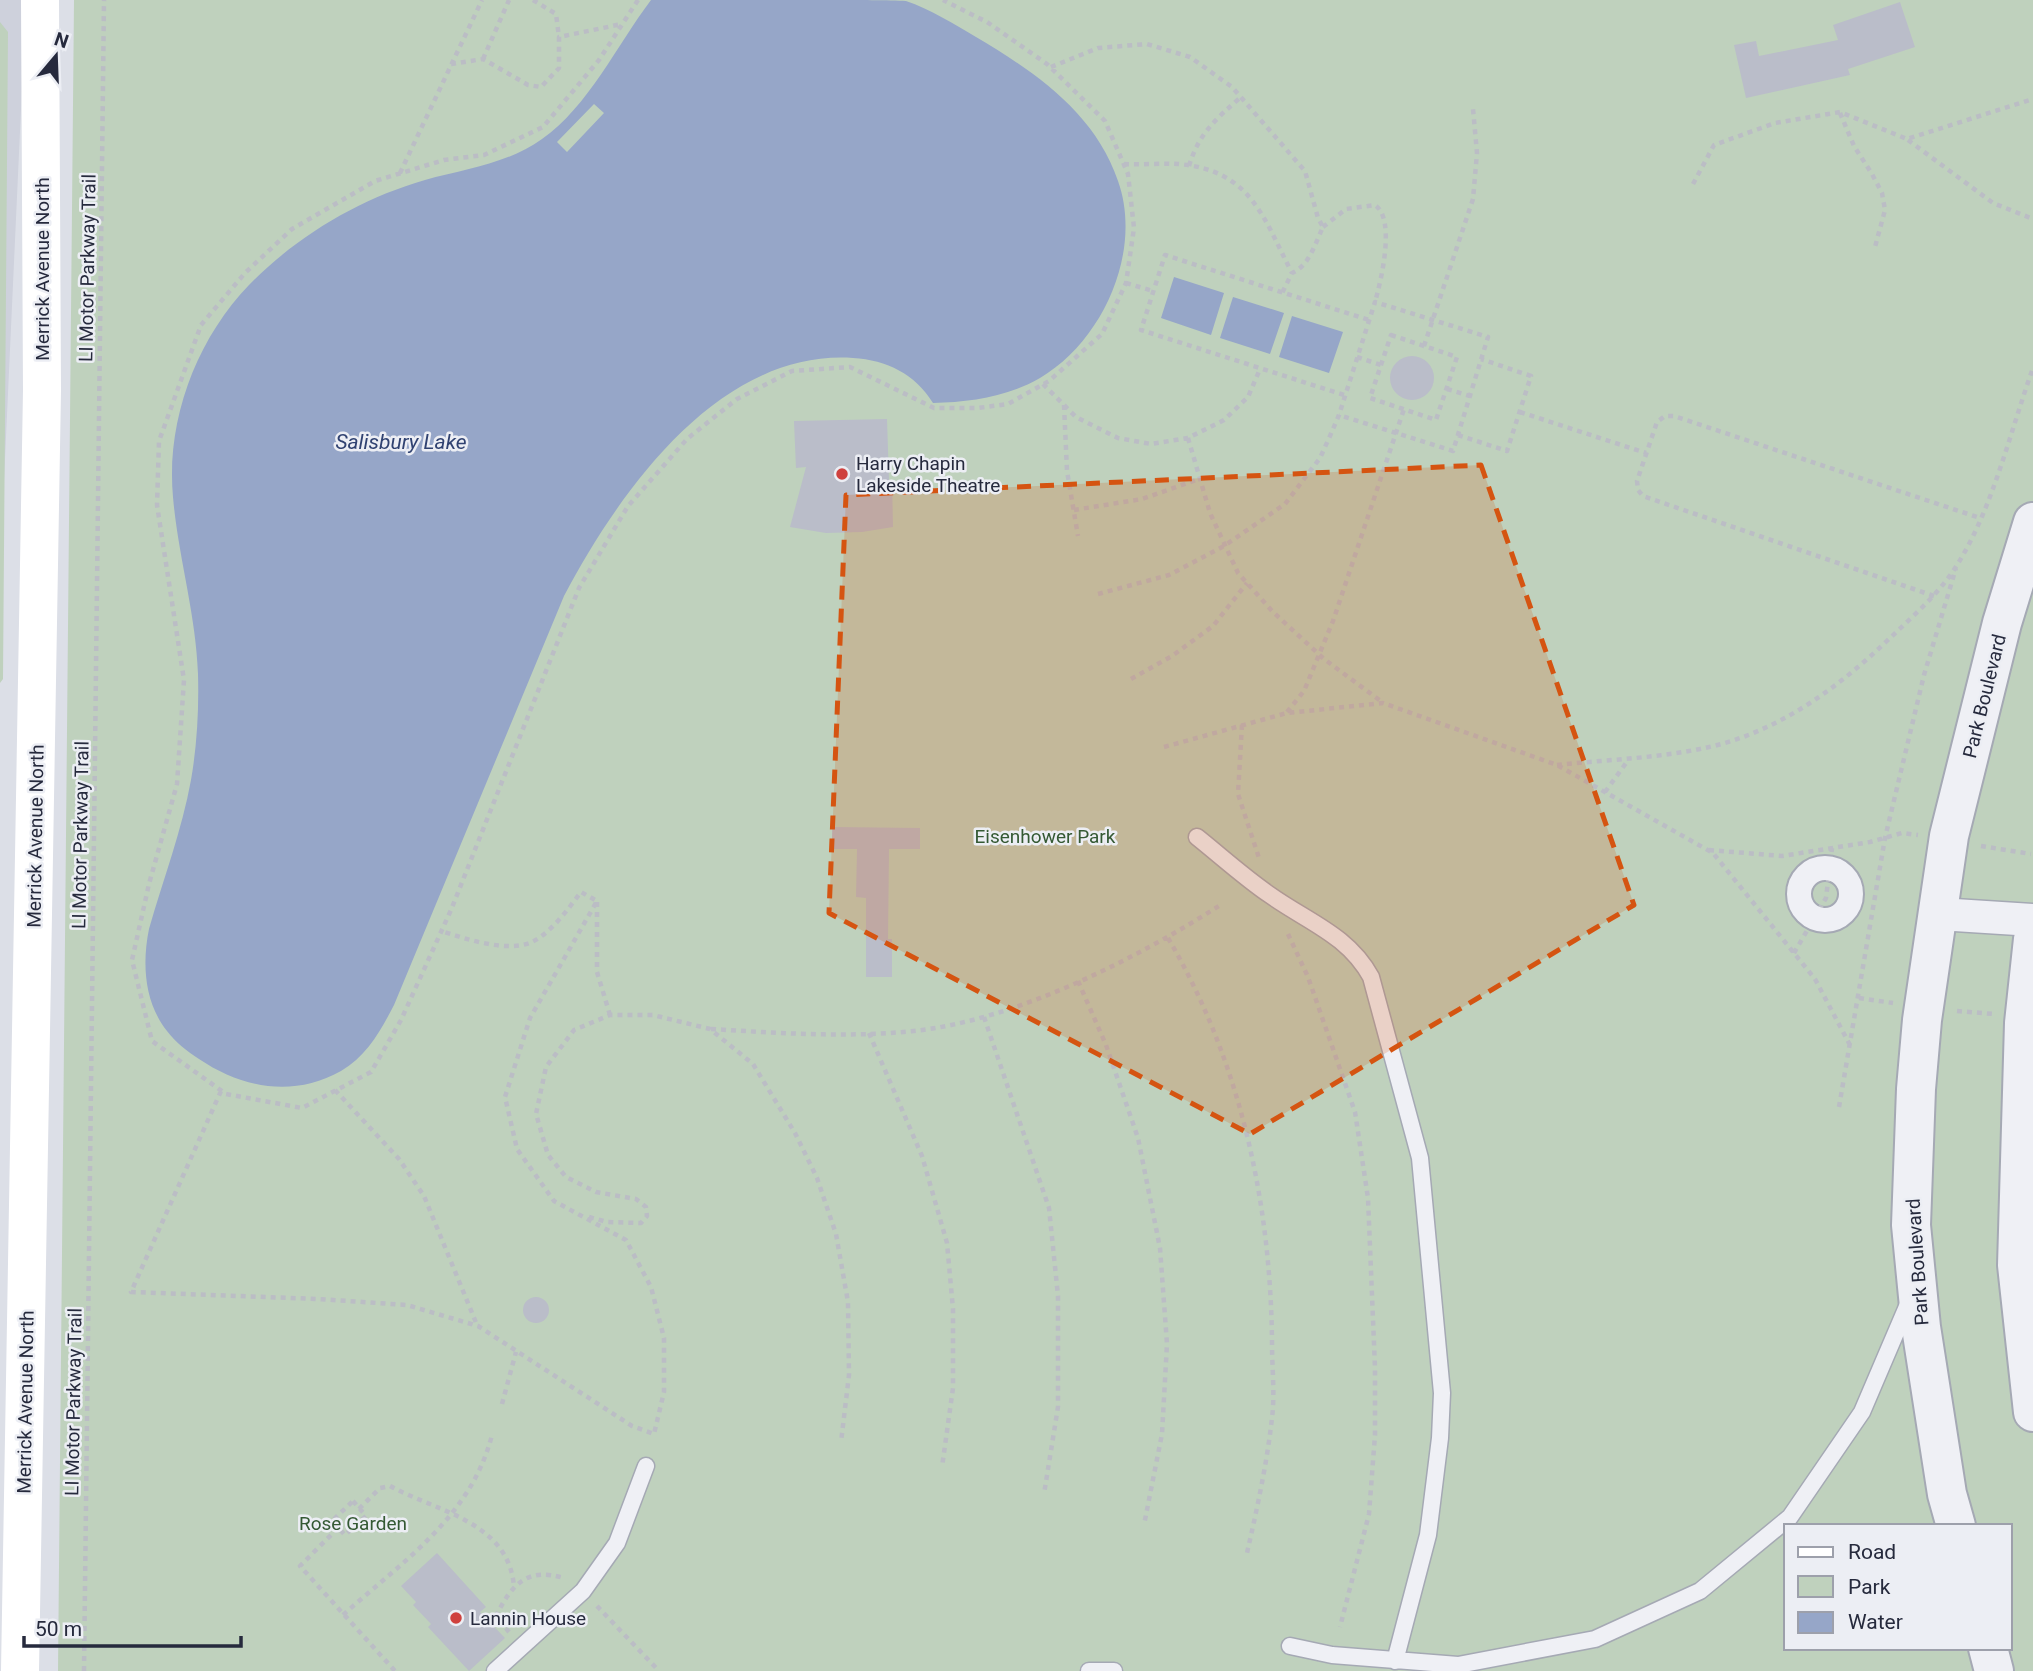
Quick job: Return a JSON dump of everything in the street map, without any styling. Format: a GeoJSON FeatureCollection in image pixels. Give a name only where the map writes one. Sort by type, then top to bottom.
{"type":"FeatureCollection","features":[{"type":"Feature","properties":{"kind":"main road","name":"Merrick Avenue North"},"geometry":{"type":"LineString","coordinates":[[20,1671],[42,390],[40,0]]}},
{"type":"Feature","properties":{"kind":"street","name":"Park Boulevard"},"geometry":{"type":"LineString","coordinates":[[1955,1524],[1947,1494],[1921,1327],[1911,1225],[1916,1089],[1922,1020],[1949,836],[2002,624],[2033,522]]}},
{"type":"Feature","properties":{"kind":"street"},"geometry":{"type":"LineString","coordinates":[[1832,858],[1849,883],[1851,900],[1848,908],[1834,919],[1826,921],[1814,918],[1804,910],[1800,902],[1800,886],[1811,872],[1832,858]]}},
{"type":"Feature","properties":{"kind":"street"},"geometry":{"type":"LineString","coordinates":[[1939,914],[2033,920]]}},
{"type":"Feature","properties":{"kind":"street"},"geometry":{"type":"LineString","coordinates":[[2033,940],[2024,1023],[2017,1265],[2033,1412]]}},
{"type":"Feature","properties":{"kind":"street"},"geometry":{"type":"LineString","coordinates":[[1989,1650],[1994,1671]]}},
{"type":"Feature","properties":{"kind":"lane"},"geometry":{"type":"LineString","coordinates":[[1198,837],[1271,896],[1343,942],[1361,959],[1371,977],[1419,1158],[1442,1393],[1440,1438],[1428,1535],[1395,1661]]}},
{"type":"Feature","properties":{"kind":"lane"},"geometry":{"type":"LineString","coordinates":[[1290,1646],[1332,1655],[1458,1665],[1595,1639],[1700,1591],[1790,1517],[1862,1412],[1917,1284]]}},
{"type":"Feature","properties":{"kind":"lane"},"geometry":{"type":"LineString","coordinates":[[495,1671],[583,1591],[617,1543],[646,1466]]}},
{"type":"Feature","properties":{"kind":"lane"},"geometry":{"type":"LineString","coordinates":[[1088,1671],[1114,1671]]}},
{"type":"Feature","properties":{"kind":"path","name":"LI Motor Parkway Trail"},"geometry":{"type":"LineString","coordinates":[[84,1671],[104,0]]}},
{"type":"Feature","properties":{"kind":"path"},"geometry":{"type":"LineString","coordinates":[[399,174],[482,0]]}},
{"type":"Feature","properties":{"kind":"path"},"geometry":{"type":"LineString","coordinates":[[483,59],[509,0]]}},
{"type":"Feature","properties":{"kind":"path"},"geometry":{"type":"LineString","coordinates":[[451,64],[483,59],[528,85],[541,87],[559,68],[559,37],[556,13],[533,0]]}},
{"type":"Feature","properties":{"kind":"path"},"geometry":{"type":"LineString","coordinates":[[638,0],[598,60],[543,127],[484,155],[444,160],[376,181],[292,229],[245,273],[201,325],[159,441],[157,505],[184,680],[177,784],[149,884],[132,960],[152,1041],[226,1094],[302,1108],[371,1072],[401,1020],[442,931],[579,588],[628,506],[687,439],[737,399],[792,370],[850,367],[934,408],[978,408],[1008,404],[1043,384],[1101,334],[1126,283],[1134,228],[1128,174],[1105,121],[1051,68],[987,22],[943,0]]}},
{"type":"Feature","properties":{"kind":"path"},"geometry":{"type":"LineString","coordinates":[[559,37],[622,24]]}},
{"type":"Feature","properties":{"kind":"path"},"geometry":{"type":"LineString","coordinates":[[1051,68],[1098,48],[1147,44],[1190,57],[1232,87],[1305,171],[1323,227]]}},
{"type":"Feature","properties":{"kind":"path"},"geometry":{"type":"LineString","coordinates":[[1189,166],[1194,149],[1208,126],[1241,97]]}},
{"type":"Feature","properties":{"kind":"path"},"geometry":{"type":"LineString","coordinates":[[1907,139],[2033,99]]}},
{"type":"Feature","properties":{"kind":"path"},"geometry":{"type":"LineString","coordinates":[[1424,346],[1473,199],[1477,153],[1473,109]]}},
{"type":"Feature","properties":{"kind":"path"},"geometry":{"type":"LineString","coordinates":[[1840,112],[1853,146],[1882,193],[1885,210],[1875,247]]}},
{"type":"Feature","properties":{"kind":"path"},"geometry":{"type":"LineString","coordinates":[[1693,184],[1714,145],[1775,123],[1840,112],[1907,139],[1993,202],[2033,219]]}},
{"type":"Feature","properties":{"kind":"path"},"geometry":{"type":"LineString","coordinates":[[1124,164],[1180,164],[1212,171],[1240,185],[1259,208],[1292,273]]}},
{"type":"Feature","properties":{"kind":"path"},"geometry":{"type":"LineString","coordinates":[[1098,594],[1169,575],[1224,546],[1285,504],[1320,458],[1339,415],[1382,279],[1385,258],[1384,218],[1380,208],[1375,205],[1346,209],[1323,227],[1309,258],[1300,270],[1292,273],[1282,293]]}},
{"type":"Feature","properties":{"kind":"path"},"geometry":{"type":"LineString","coordinates":[[1344,396],[1141,330],[1153,291],[1165,255],[1368,320]]}},
{"type":"Feature","properties":{"kind":"path"},"geometry":{"type":"LineString","coordinates":[[1126,283],[1153,291]]}},
{"type":"Feature","properties":{"kind":"path"},"geometry":{"type":"LineString","coordinates":[[1339,415],[1453,451],[1489,337],[1375,302]]}},
{"type":"Feature","properties":{"kind":"path"},"geometry":{"type":"LineString","coordinates":[[1391,335],[1424,346],[1457,357],[1436,420],[1370,398],[1391,335]]}},
{"type":"Feature","properties":{"kind":"path"},"geometry":{"type":"LineString","coordinates":[[1357,357],[1381,365]]}},
{"type":"Feature","properties":{"kind":"path"},"geometry":{"type":"LineString","coordinates":[[1458,435],[1507,451],[1531,376],[1481,359]]}},
{"type":"Feature","properties":{"kind":"path"},"geometry":{"type":"LineString","coordinates":[[1043,384],[1076,417],[1118,438],[1151,444],[1188,438],[1224,420],[1248,397],[1260,368]]}},
{"type":"Feature","properties":{"kind":"path"},"geometry":{"type":"LineString","coordinates":[[1839,1107],[1885,838],[1924,675],[1957,565],[1980,518],[2033,368]]}},
{"type":"Feature","properties":{"kind":"path"},"geometry":{"type":"LineString","coordinates":[[1447,389],[1470,396]]}},
{"type":"Feature","properties":{"kind":"path"},"geometry":{"type":"LineString","coordinates":[[1065,405],[1067,471],[1077,536]]}},
{"type":"Feature","properties":{"kind":"path"},"geometry":{"type":"LineString","coordinates":[[1287,713],[1304,691],[1320,655],[1404,409]]}},
{"type":"Feature","properties":{"kind":"path"},"geometry":{"type":"LineString","coordinates":[[1520,412],[1646,453]]}},
{"type":"Feature","properties":{"kind":"path"},"geometry":{"type":"LineString","coordinates":[[1934,596],[1643,496],[1638,490],[1637,481],[1657,422],[1665,416],[1674,416],[1980,518]]}},
{"type":"Feature","properties":{"kind":"path"},"geometry":{"type":"LineString","coordinates":[[1188,438],[1199,479],[1224,546],[1238,573],[1273,612],[1320,655],[1383,703],[1556,765],[1708,850],[1815,979],[1851,1047]]}},
{"type":"Feature","properties":{"kind":"path"},"geometry":{"type":"LineString","coordinates":[[1074,510],[1142,499],[1199,479]]}},
{"type":"Feature","properties":{"kind":"path"},"geometry":{"type":"LineString","coordinates":[[1556,765],[1657,756],[1726,742],[1780,721],[1825,694],[1846,677],[1934,596],[1957,565]]}},
{"type":"Feature","properties":{"kind":"path"},"geometry":{"type":"LineString","coordinates":[[1131,679],[1171,656],[1213,626],[1247,583]]}},
{"type":"Feature","properties":{"kind":"path"},"geometry":{"type":"LineString","coordinates":[[1164,747],[1287,713],[1383,703]]}},
{"type":"Feature","properties":{"kind":"path"},"geometry":{"type":"LineString","coordinates":[[1242,725],[1238,794],[1271,896],[1308,977],[1355,1112],[1368,1198],[1375,1435],[1369,1514],[1340,1627]]}},
{"type":"Feature","properties":{"kind":"path"},"geometry":{"type":"LineString","coordinates":[[1605,792],[1630,758]]}},
{"type":"Feature","properties":{"kind":"path"},"geometry":{"type":"LineString","coordinates":[[1708,850],[1832,858],[1902,833],[1922,836]]}},
{"type":"Feature","properties":{"kind":"path"},"geometry":{"type":"LineString","coordinates":[[1979,846],[2031,854]]}},
{"type":"Feature","properties":{"kind":"path"},"geometry":{"type":"LineString","coordinates":[[1794,953],[1826,898],[1832,858]]}},
{"type":"Feature","properties":{"kind":"path"},"geometry":{"type":"LineString","coordinates":[[442,931],[468,940],[510,946],[531,942],[551,927],[581,892],[597,901]]}},
{"type":"Feature","properties":{"kind":"path"},"geometry":{"type":"LineString","coordinates":[[221,1091],[131,1292],[407,1305],[478,1326],[632,1426],[654,1434],[664,1392],[664,1338],[651,1287],[626,1240],[554,1201],[517,1149],[505,1097],[530,1018],[597,901]]}},
{"type":"Feature","properties":{"kind":"path"},"geometry":{"type":"LineString","coordinates":[[597,901],[597,971],[610,1015]]}},
{"type":"Feature","properties":{"kind":"path"},"geometry":{"type":"LineString","coordinates":[[580,1215],[607,1222],[641,1223],[647,1216],[646,1207],[636,1199],[596,1192],[566,1177],[548,1155],[536,1114],[546,1067],[575,1030],[610,1015],[653,1015],[710,1029],[821,1035],[915,1031],[984,1017],[1055,993],[1168,938],[1222,904]]}},
{"type":"Feature","properties":{"kind":"path"},"geometry":{"type":"LineString","coordinates":[[1168,938],[1193,979],[1224,1054],[1245,1124],[1264,1225],[1271,1300],[1272,1416],[1247,1553]]}},
{"type":"Feature","properties":{"kind":"path"},"geometry":{"type":"LineString","coordinates":[[1078,981],[1106,1045],[1138,1138],[1160,1248],[1167,1344],[1162,1434],[1144,1525]]}},
{"type":"Feature","properties":{"kind":"path"},"geometry":{"type":"LineString","coordinates":[[984,1017],[1049,1208],[1058,1296],[1058,1407],[1044,1494]]}},
{"type":"Feature","properties":{"kind":"path"},"geometry":{"type":"LineString","coordinates":[[710,1029],[754,1063],[795,1133],[817,1178],[836,1234],[848,1302],[849,1375],[841,1442]]}},
{"type":"Feature","properties":{"kind":"path"},"geometry":{"type":"LineString","coordinates":[[869,1033],[922,1156],[947,1243],[953,1309],[953,1388],[942,1467]]}},
{"type":"Feature","properties":{"kind":"path"},"geometry":{"type":"LineString","coordinates":[[335,1090],[399,1159],[424,1196],[478,1326]]}},
{"type":"Feature","properties":{"kind":"path"},"geometry":{"type":"LineString","coordinates":[[502,1404],[516,1352]]}},
{"type":"Feature","properties":{"kind":"path"},"geometry":{"type":"LineString","coordinates":[[344,1615],[453,1515],[486,1457],[492,1435]]}},
{"type":"Feature","properties":{"kind":"path"},"geometry":{"type":"LineString","coordinates":[[359,1509],[380,1488],[390,1486],[453,1515],[486,1532],[501,1547],[513,1571],[514,1588]]}},
{"type":"Feature","properties":{"kind":"path"},"geometry":{"type":"LineString","coordinates":[[353,1502],[359,1509],[366,1516],[345,1535],[332,1521],[353,1502]]}},
{"type":"Feature","properties":{"kind":"path"},"geometry":{"type":"LineString","coordinates":[[338,1528],[300,1566],[395,1671]]}},
{"type":"Feature","properties":{"kind":"path"},"geometry":{"type":"LineString","coordinates":[[521,1647],[496,1616],[514,1588],[527,1577],[546,1573],[567,1579],[583,1591],[659,1671]]}},
{"type":"Feature","properties":{"kind":"highlighted area"},"geometry":{"type":"Polygon","coordinates":[[[1481,465],[1634,905],[1250,1134],[829,913],[846,495],[1481,465]]]}},
{"type":"Feature","properties":{"kind":"shaded area"},"geometry":{"type":"Polygon","coordinates":[[[0,0],[26,0],[0,568],[0,0]]]}},
{"type":"Feature","properties":{"kind":"green space","name":"Eisenhower Park"},"geometry":{"type":"Polygon","coordinates":[[[74,0],[2033,0],[2033,1671],[58,1671],[74,0]]]}},
{"type":"Feature","properties":{"kind":"green space"},"geometry":{"type":"Polygon","coordinates":[[[0,22],[8,32],[3,679],[0,683],[0,22]]]}},
{"type":"Feature","properties":{"kind":"water","name":"Salisbury Lake"},"geometry":{"type":"Polygon","coordinates":[[[651,0],[882,0],[906,1],[951,22],[1041,80],[1079,115],[1108,157],[1118,181],[1124,208],[1125,236],[1121,264],[1112,292],[1099,318],[1062,362],[1040,378],[1015,390],[974,400],[933,403],[918,384],[889,365],[853,358],[804,361],[759,377],[717,402],[679,435],[644,473],[614,514],[564,596],[394,1005],[372,1042],[358,1058],[341,1071],[305,1085],[268,1086],[233,1077],[199,1059],[170,1035],[153,1008],[146,969],[149,929],[187,799],[197,727],[197,652],[175,519],[172,468],[174,440],[188,383],[200,356],[230,307],[249,285],[287,251],[330,221],[376,198],[425,180],[500,160],[542,139],[574,110],[588,93],[651,0]],[[594,104],[557,142],[567,152],[604,113],[594,104]]]}},
{"type":"Feature","properties":{"kind":"water"},"geometry":{"type":"Polygon","coordinates":[[[1174,277],[1224,293],[1211,335],[1161,318],[1174,277]]]}},
{"type":"Feature","properties":{"kind":"water"},"geometry":{"type":"Polygon","coordinates":[[[1233,297],[1284,313],[1270,354],[1220,338],[1233,297]]]}},
{"type":"Feature","properties":{"kind":"water"},"geometry":{"type":"Polygon","coordinates":[[[1292,316],[1343,332],[1329,373],[1279,357],[1292,316]]]}},
{"type":"Feature","properties":{"kind":"building"},"geometry":{"type":"Polygon","coordinates":[[[1900,2],[1915,47],[1848,69],[1850,75],[1746,98],[1734,45],[1756,41],[1759,56],[1838,40],[1833,25],[1900,2]]]}},
{"type":"Feature","properties":{"kind":"building"},"geometry":{"type":"Polygon","coordinates":[[[1412,356],[1427,363],[1434,378],[1427,393],[1412,400],[1397,393],[1390,378],[1397,363],[1412,356]]]}},
{"type":"Feature","properties":{"kind":"building","name":"Harry Chapin Lakeside Theatre"},"geometry":{"type":"Polygon","coordinates":[[[887,419],[893,527],[862,532],[826,533],[790,527],[806,467],[796,468],[794,421],[887,419]]]}},
{"type":"Feature","properties":{"kind":"building"},"geometry":{"type":"Polygon","coordinates":[[[832,827],[920,828],[920,849],[889,849],[888,939],[892,939],[892,977],[866,977],[866,898],[856,897],[857,849],[832,849],[832,827]]]}},
{"type":"Feature","properties":{"kind":"building"},"geometry":{"type":"Polygon","coordinates":[[[536,1297],[545,1301],[549,1310],[545,1319],[536,1323],[527,1319],[523,1310],[527,1301],[536,1297]]]}},
{"type":"Feature","properties":{"kind":"building","name":"Lannin House"},"geometry":{"type":"Polygon","coordinates":[[[437,1553],[486,1607],[480,1612],[505,1638],[469,1671],[428,1627],[431,1624],[413,1605],[416,1602],[401,1586],[437,1553]]]}},
{"type":"Feature","properties":{"kind":"place","name":"Harry Chapin Lakeside Theatre"},"geometry":{"type":"Point","coordinates":[842,474]}},
{"type":"Feature","properties":{"kind":"place","name":"Lannin House"},"geometry":{"type":"Point","coordinates":[456,1618]}},
{"type":"Feature","properties":{"kind":"park label","name":"Rose Garden"},"geometry":{"type":"Point","coordinates":[353,1523]}}]}
